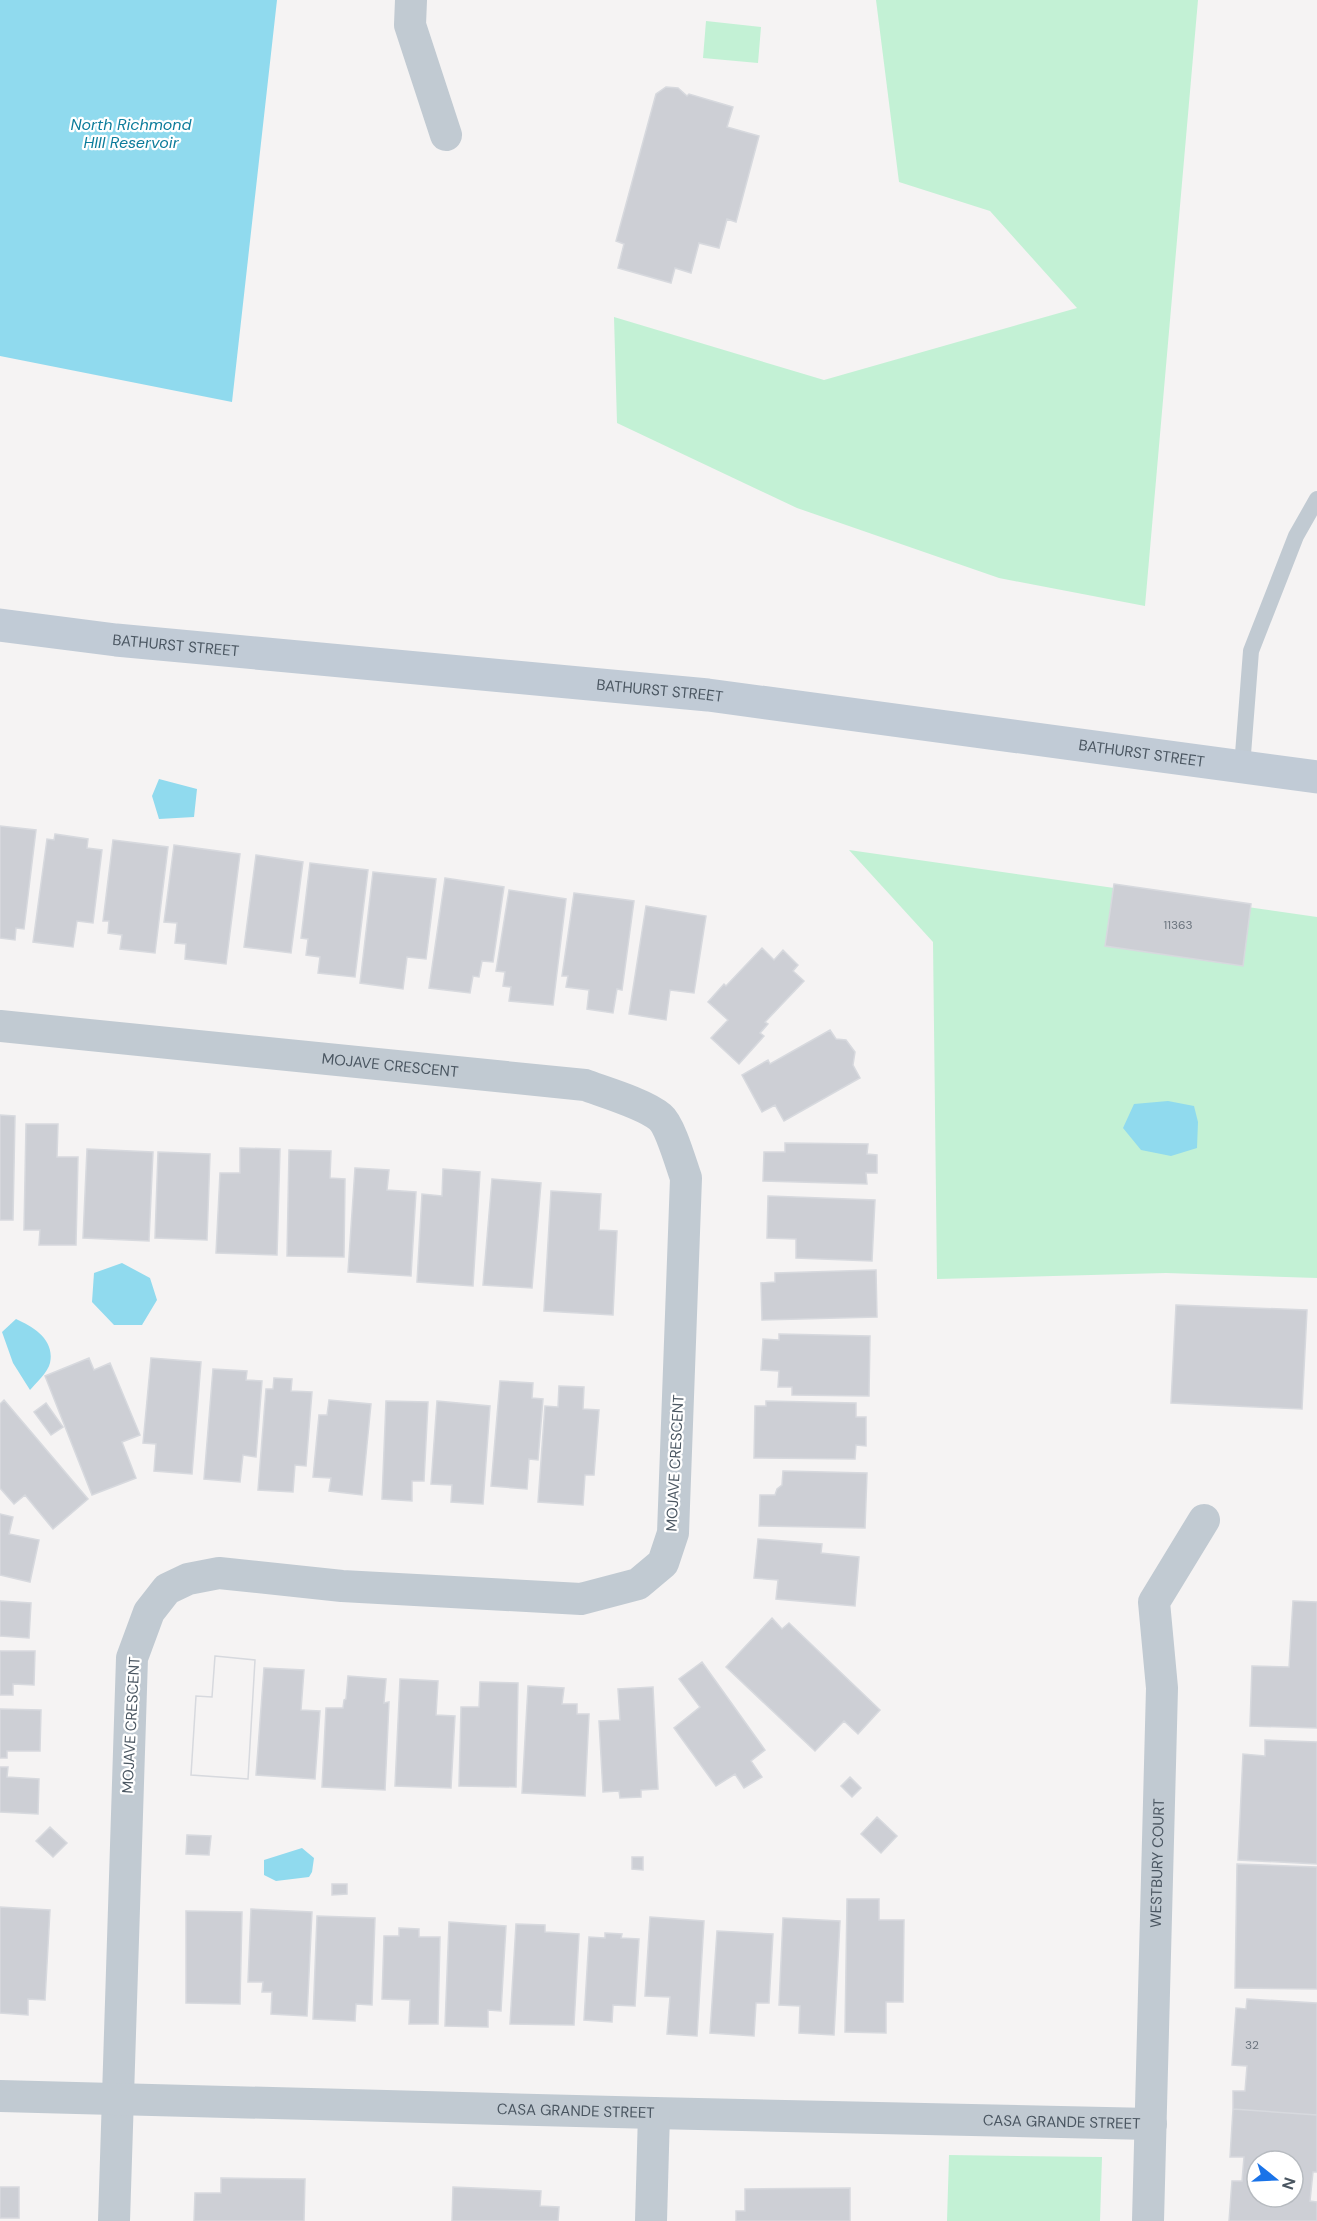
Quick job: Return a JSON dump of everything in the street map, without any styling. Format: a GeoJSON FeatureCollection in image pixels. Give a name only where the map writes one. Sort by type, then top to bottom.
{"type":"FeatureCollection","features":[{"type":"Feature","properties":{"kind":"main road","name":"BATHURST STREET"},"geometry":{"type":"LineString","coordinates":[[0,625],[116,640],[708,695],[1317,777]]}},
{"type":"Feature","properties":{"kind":"street"},"geometry":{"type":"LineString","coordinates":[[411,0],[410,25],[446,135]]}},
{"type":"Feature","properties":{"kind":"street","name":"MOJAVE CRESCENT"},"geometry":{"type":"LineString","coordinates":[[0,1026],[585,1085],[626,1099],[661,1117],[686,1178],[674,1533],[663,1563],[638,1584],[581,1599],[342,1586],[219,1573],[189,1579],[167,1589],[148,1612],[132,1658],[114,2221]]}},
{"type":"Feature","properties":{"kind":"street","name":"WESTBURY COURT"},"geometry":{"type":"LineString","coordinates":[[1148,2221],[1162,1688],[1154,1602],[1204,1520]]}},
{"type":"Feature","properties":{"kind":"street","name":"CASA GRANDE STREET"},"geometry":{"type":"LineString","coordinates":[[0,2096],[1151,2124]]}},
{"type":"Feature","properties":{"kind":"street"},"geometry":{"type":"LineString","coordinates":[[651,2221],[654,2113]]}},
{"type":"Feature","properties":{"kind":"lane"},"geometry":{"type":"LineString","coordinates":[[1242,767],[1251,651],[1296,536],[1317,499]]}},
{"type":"Feature","properties":{"kind":"green space"},"geometry":{"type":"Polygon","coordinates":[[[876,0],[1198,0],[1145,606],[999,578],[797,508],[617,423],[614,317],[824,380],[1077,308],[990,211],[899,182],[876,0]]]}},
{"type":"Feature","properties":{"kind":"green space"},"geometry":{"type":"Polygon","coordinates":[[[706,21],[761,27],[758,63],[703,58],[706,21]]]}},
{"type":"Feature","properties":{"kind":"green space"},"geometry":{"type":"Polygon","coordinates":[[[849,850],[1317,917],[1317,1278],[1166,1273],[937,1279],[933,942],[849,850]]]}},
{"type":"Feature","properties":{"kind":"green space"},"geometry":{"type":"Polygon","coordinates":[[[949,2155],[1102,2157],[1100,2221],[947,2221],[949,2155]]]}},
{"type":"Feature","properties":{"kind":"water","name":"North Richmond HIll Reservoir"},"geometry":{"type":"Polygon","coordinates":[[[0,0],[277,0],[232,402],[0,356],[0,0]]]}},
{"type":"Feature","properties":{"kind":"water"},"geometry":{"type":"Polygon","coordinates":[[[159,779],[197,789],[194,817],[159,819],[152,796],[159,779]]]}},
{"type":"Feature","properties":{"kind":"water"},"geometry":{"type":"Polygon","coordinates":[[[1168,1101],[1194,1106],[1198,1122],[1197,1148],[1171,1156],[1141,1150],[1123,1128],[1134,1104],[1168,1101]]]}},
{"type":"Feature","properties":{"kind":"water"},"geometry":{"type":"Polygon","coordinates":[[[122,1263],[150,1278],[157,1300],[142,1325],[114,1325],[92,1302],[94,1273],[122,1263]]]}},
{"type":"Feature","properties":{"kind":"water"},"geometry":{"type":"Polygon","coordinates":[[[16,1319],[42,1335],[51,1355],[49,1366],[30,1390],[13,1363],[2,1332],[16,1319]]]}},
{"type":"Feature","properties":{"kind":"water"},"geometry":{"type":"Polygon","coordinates":[[[302,1848],[314,1858],[309,1877],[276,1881],[264,1875],[264,1860],[302,1848]]]}},
{"type":"Feature","properties":{"kind":"building"},"geometry":{"type":"Polygon","coordinates":[[[666,87],[678,88],[687,96],[689,94],[733,107],[727,127],[759,136],[736,222],[727,219],[719,248],[699,243],[691,273],[675,268],[671,283],[618,268],[624,244],[616,241],[656,94],[666,87]]]}},
{"type":"Feature","properties":{"kind":"building"},"geometry":{"type":"Polygon","coordinates":[[[0,826],[36,830],[24,929],[16,928],[15,940],[0,938],[0,826]]]}},
{"type":"Feature","properties":{"kind":"building"},"geometry":{"type":"Polygon","coordinates":[[[55,834],[88,839],[87,848],[102,850],[93,923],[77,921],[73,947],[33,942],[47,839],[54,840],[55,834]]]}},
{"type":"Feature","properties":{"kind":"building"},"geometry":{"type":"Polygon","coordinates":[[[113,840],[168,847],[155,953],[120,949],[122,935],[108,933],[109,921],[103,921],[113,840]]]}},
{"type":"Feature","properties":{"kind":"building"},"geometry":{"type":"Polygon","coordinates":[[[174,845],[240,854],[226,964],[185,959],[186,944],[175,943],[177,923],[164,922],[174,845]]]}},
{"type":"Feature","properties":{"kind":"building"},"geometry":{"type":"Polygon","coordinates":[[[256,855],[303,862],[291,953],[244,947],[256,855]]]}},
{"type":"Feature","properties":{"kind":"building"},"geometry":{"type":"Polygon","coordinates":[[[310,863],[368,870],[355,977],[318,973],[320,957],[306,955],[308,939],[301,938],[310,863]]]}},
{"type":"Feature","properties":{"kind":"building"},"geometry":{"type":"Polygon","coordinates":[[[373,872],[436,879],[426,959],[407,957],[403,989],[360,983],[373,872]]]}},
{"type":"Feature","properties":{"kind":"building"},"geometry":{"type":"Polygon","coordinates":[[[445,878],[504,887],[493,962],[482,961],[479,977],[473,976],[470,993],[429,988],[445,878]]]}},
{"type":"Feature","properties":{"kind":"building"},"geometry":{"type":"Polygon","coordinates":[[[1114,884],[1251,904],[1243,966],[1105,946],[1114,884]]]}},
{"type":"Feature","properties":{"kind":"building"},"geometry":{"type":"Polygon","coordinates":[[[509,890],[566,899],[553,1005],[509,1001],[511,987],[503,986],[505,972],[496,971],[509,890]]]}},
{"type":"Feature","properties":{"kind":"building"},"geometry":{"type":"Polygon","coordinates":[[[574,893],[634,901],[622,990],[617,989],[613,1013],[587,1009],[589,990],[566,987],[568,976],[562,976],[574,893]]]}},
{"type":"Feature","properties":{"kind":"building"},"geometry":{"type":"Polygon","coordinates":[[[646,906],[706,916],[694,993],[670,990],[666,1020],[629,1014],[646,906]]]}},
{"type":"Feature","properties":{"kind":"building"},"geometry":{"type":"Polygon","coordinates":[[[762,948],[774,960],[783,950],[798,965],[793,971],[804,981],[765,1022],[768,1024],[760,1033],[764,1036],[739,1064],[711,1038],[728,1020],[708,1002],[762,948]]]}},
{"type":"Feature","properties":{"kind":"building"},"geometry":{"type":"Polygon","coordinates":[[[830,1030],[836,1039],[846,1040],[855,1052],[853,1065],[860,1078],[784,1121],[775,1105],[762,1112],[742,1075],[768,1060],[770,1064],[830,1030]]]}},
{"type":"Feature","properties":{"kind":"building"},"geometry":{"type":"Polygon","coordinates":[[[0,1115],[15,1116],[13,1220],[0,1220],[0,1115]]]}},
{"type":"Feature","properties":{"kind":"building"},"geometry":{"type":"Polygon","coordinates":[[[26,1124],[58,1124],[57,1157],[78,1157],[76,1245],[39,1245],[40,1230],[24,1230],[26,1124]]]}},
{"type":"Feature","properties":{"kind":"building"},"geometry":{"type":"Polygon","coordinates":[[[785,1143],[868,1144],[867,1154],[877,1155],[877,1173],[866,1173],[867,1184],[763,1181],[764,1152],[785,1152],[785,1143]]]}},
{"type":"Feature","properties":{"kind":"building"},"geometry":{"type":"Polygon","coordinates":[[[240,1148],[280,1149],[277,1255],[216,1253],[220,1173],[240,1173],[240,1148]]]}},
{"type":"Feature","properties":{"kind":"building"},"geometry":{"type":"Polygon","coordinates":[[[87,1149],[153,1152],[149,1241],[83,1238],[87,1149]]]}},
{"type":"Feature","properties":{"kind":"building"},"geometry":{"type":"Polygon","coordinates":[[[289,1150],[331,1151],[330,1178],[345,1179],[344,1257],[287,1256],[289,1150]]]}},
{"type":"Feature","properties":{"kind":"building"},"geometry":{"type":"Polygon","coordinates":[[[158,1152],[210,1154],[207,1240],[155,1238],[158,1152]]]}},
{"type":"Feature","properties":{"kind":"building"},"geometry":{"type":"Polygon","coordinates":[[[355,1168],[389,1170],[387,1190],[416,1192],[411,1276],[348,1272],[355,1168]]]}},
{"type":"Feature","properties":{"kind":"building"},"geometry":{"type":"Polygon","coordinates":[[[443,1169],[480,1172],[473,1286],[417,1282],[422,1194],[442,1196],[443,1169]]]}},
{"type":"Feature","properties":{"kind":"building"},"geometry":{"type":"Polygon","coordinates":[[[492,1179],[541,1183],[532,1288],[483,1285],[492,1179]]]}},
{"type":"Feature","properties":{"kind":"building"},"geometry":{"type":"Polygon","coordinates":[[[551,1191],[601,1194],[599,1230],[617,1231],[613,1315],[544,1311],[551,1191]]]}},
{"type":"Feature","properties":{"kind":"building"},"geometry":{"type":"Polygon","coordinates":[[[768,1196],[875,1200],[872,1261],[796,1258],[796,1239],[767,1238],[768,1196]]]}},
{"type":"Feature","properties":{"kind":"building"},"geometry":{"type":"Polygon","coordinates":[[[876,1270],[877,1317],[762,1320],[761,1283],[775,1282],[775,1273],[876,1270]]]}},
{"type":"Feature","properties":{"kind":"building"},"geometry":{"type":"Polygon","coordinates":[[[1176,1305],[1307,1310],[1302,1409],[1171,1403],[1176,1305]]]}},
{"type":"Feature","properties":{"kind":"building"},"geometry":{"type":"Polygon","coordinates":[[[779,1334],[870,1336],[869,1396],[792,1395],[792,1387],[778,1387],[779,1371],[761,1370],[763,1339],[779,1340],[779,1334]]]}},
{"type":"Feature","properties":{"kind":"building"},"geometry":{"type":"Polygon","coordinates":[[[89,1358],[94,1370],[110,1363],[140,1435],[122,1442],[136,1478],[92,1495],[45,1376],[89,1358]]]}},
{"type":"Feature","properties":{"kind":"building"},"geometry":{"type":"Polygon","coordinates":[[[151,1358],[201,1362],[192,1474],[154,1471],[156,1444],[143,1443],[151,1358]]]}},
{"type":"Feature","properties":{"kind":"building"},"geometry":{"type":"Polygon","coordinates":[[[213,1369],[247,1371],[246,1380],[262,1381],[256,1457],[243,1455],[240,1482],[204,1479],[213,1369]]]}},
{"type":"Feature","properties":{"kind":"building"},"geometry":{"type":"Polygon","coordinates":[[[274,1378],[292,1379],[291,1391],[312,1392],[306,1466],[295,1465],[293,1492],[258,1490],[266,1389],[273,1389],[274,1378]]]}},
{"type":"Feature","properties":{"kind":"building"},"geometry":{"type":"Polygon","coordinates":[[[500,1381],[533,1383],[532,1398],[543,1399],[538,1460],[529,1459],[527,1489],[491,1486],[500,1381]]]}},
{"type":"Feature","properties":{"kind":"building"},"geometry":{"type":"Polygon","coordinates":[[[559,1386],[584,1387],[583,1409],[599,1410],[594,1475],[585,1475],[583,1505],[538,1502],[545,1406],[558,1407],[559,1386]]]}},
{"type":"Feature","properties":{"kind":"building"},"geometry":{"type":"Polygon","coordinates":[[[4,1400],[88,1499],[53,1529],[25,1495],[14,1504],[0,1488],[0,1404],[4,1400]]]}},
{"type":"Feature","properties":{"kind":"building"},"geometry":{"type":"Polygon","coordinates":[[[329,1400],[371,1404],[362,1495],[329,1491],[331,1478],[313,1477],[319,1415],[327,1415],[329,1400]]]}},
{"type":"Feature","properties":{"kind":"building"},"geometry":{"type":"Polygon","coordinates":[[[386,1401],[428,1402],[424,1481],[412,1481],[412,1501],[382,1499],[386,1401]]]}},
{"type":"Feature","properties":{"kind":"building"},"geometry":{"type":"Polygon","coordinates":[[[437,1401],[490,1406],[483,1504],[451,1502],[452,1485],[431,1484],[437,1401]]]}},
{"type":"Feature","properties":{"kind":"building"},"geometry":{"type":"Polygon","coordinates":[[[766,1401],[856,1403],[856,1417],[866,1417],[866,1446],[856,1445],[855,1459],[754,1458],[755,1406],[766,1406],[766,1401]]]}},
{"type":"Feature","properties":{"kind":"building"},"geometry":{"type":"Polygon","coordinates":[[[46,1403],[63,1427],[51,1435],[34,1412],[46,1403]]]}},
{"type":"Feature","properties":{"kind":"building"},"geometry":{"type":"Polygon","coordinates":[[[783,1471],[867,1473],[865,1528],[759,1526],[760,1495],[775,1495],[777,1489],[782,1485],[783,1471]]]}},
{"type":"Feature","properties":{"kind":"building"},"geometry":{"type":"Polygon","coordinates":[[[0,1514],[13,1517],[9,1534],[39,1540],[30,1582],[0,1575],[0,1514]]]}},
{"type":"Feature","properties":{"kind":"building"},"geometry":{"type":"Polygon","coordinates":[[[758,1539],[822,1544],[821,1553],[859,1557],[855,1606],[776,1599],[778,1580],[754,1578],[758,1539]]]}},
{"type":"Feature","properties":{"kind":"building"},"geometry":{"type":"Polygon","coordinates":[[[0,1601],[31,1603],[29,1638],[0,1636],[0,1601]]]}},
{"type":"Feature","properties":{"kind":"building"},"geometry":{"type":"Polygon","coordinates":[[[1293,1601],[1317,1602],[1317,1728],[1250,1726],[1252,1666],[1289,1667],[1293,1601]]]}},
{"type":"Feature","properties":{"kind":"building"},"geometry":{"type":"Polygon","coordinates":[[[772,1618],[782,1629],[789,1623],[880,1710],[858,1734],[844,1721],[815,1751],[726,1667],[772,1618]]]}},
{"type":"Feature","properties":{"kind":"building"},"geometry":{"type":"Polygon","coordinates":[[[0,1651],[35,1651],[34,1685],[13,1684],[13,1695],[0,1695],[0,1651]]]}},
{"type":"Feature","properties":{"kind":"building"},"geometry":{"type":"Polygon","coordinates":[[[215,1656],[255,1660],[248,1779],[191,1775],[196,1696],[212,1697],[215,1656]]]}},
{"type":"Feature","properties":{"kind":"building"},"geometry":{"type":"Polygon","coordinates":[[[215,1656],[255,1660],[248,1779],[191,1775],[196,1696],[212,1697],[215,1656]]]}},
{"type":"Feature","properties":{"kind":"building"},"geometry":{"type":"Polygon","coordinates":[[[702,1662],[765,1750],[751,1761],[762,1777],[744,1788],[735,1774],[716,1786],[674,1728],[700,1707],[679,1679],[702,1662]]]}},
{"type":"Feature","properties":{"kind":"building"},"geometry":{"type":"Polygon","coordinates":[[[264,1668],[304,1670],[301,1710],[320,1711],[315,1779],[256,1775],[264,1668]]]}},
{"type":"Feature","properties":{"kind":"building"},"geometry":{"type":"Polygon","coordinates":[[[348,1676],[386,1679],[384,1703],[389,1702],[385,1790],[322,1787],[326,1708],[343,1708],[348,1676]]]}},
{"type":"Feature","properties":{"kind":"building"},"geometry":{"type":"Polygon","coordinates":[[[400,1679],[438,1681],[436,1715],[455,1716],[451,1788],[395,1786],[400,1679]]]}},
{"type":"Feature","properties":{"kind":"building"},"geometry":{"type":"Polygon","coordinates":[[[480,1682],[518,1683],[516,1787],[459,1786],[461,1707],[479,1707],[480,1682]]]}},
{"type":"Feature","properties":{"kind":"building"},"geometry":{"type":"Polygon","coordinates":[[[528,1686],[564,1688],[562,1704],[577,1704],[577,1714],[589,1714],[585,1796],[522,1793],[528,1686]]]}},
{"type":"Feature","properties":{"kind":"building"},"geometry":{"type":"Polygon","coordinates":[[[653,1687],[658,1789],[641,1790],[641,1797],[620,1798],[619,1791],[603,1792],[599,1721],[620,1720],[618,1689],[653,1687]]]}},
{"type":"Feature","properties":{"kind":"building"},"geometry":{"type":"Polygon","coordinates":[[[0,1709],[41,1710],[40,1751],[7,1751],[7,1758],[0,1758],[0,1709]]]}},
{"type":"Feature","properties":{"kind":"building"},"geometry":{"type":"Polygon","coordinates":[[[1265,1740],[1317,1742],[1317,1864],[1238,1860],[1243,1754],[1265,1756],[1265,1740]]]}},
{"type":"Feature","properties":{"kind":"building"},"geometry":{"type":"Polygon","coordinates":[[[0,1767],[8,1767],[7,1777],[39,1779],[38,1814],[0,1812],[0,1767]]]}},
{"type":"Feature","properties":{"kind":"building"},"geometry":{"type":"Polygon","coordinates":[[[850,1777],[861,1788],[852,1797],[841,1786],[850,1777]]]}},
{"type":"Feature","properties":{"kind":"building"},"geometry":{"type":"Polygon","coordinates":[[[877,1817],[897,1836],[881,1853],[861,1834],[877,1817]]]}},
{"type":"Feature","properties":{"kind":"building"},"geometry":{"type":"Polygon","coordinates":[[[50,1827],[67,1843],[53,1857],[36,1841],[50,1827]]]}},
{"type":"Feature","properties":{"kind":"building"},"geometry":{"type":"Polygon","coordinates":[[[187,1835],[211,1836],[209,1855],[186,1854],[187,1835]]]}},
{"type":"Feature","properties":{"kind":"building"},"geometry":{"type":"Polygon","coordinates":[[[632,1857],[643,1857],[643,1870],[632,1869],[632,1857]]]}},
{"type":"Feature","properties":{"kind":"building"},"geometry":{"type":"Polygon","coordinates":[[[1237,1864],[1317,1867],[1317,1989],[1235,1988],[1237,1864]]]}},
{"type":"Feature","properties":{"kind":"building"},"geometry":{"type":"Polygon","coordinates":[[[332,1884],[347,1884],[347,1894],[332,1895],[332,1884]]]}},
{"type":"Feature","properties":{"kind":"building"},"geometry":{"type":"Polygon","coordinates":[[[847,1899],[879,1899],[879,1920],[904,1920],[903,2002],[886,2002],[886,2033],[845,2032],[847,1899]]]}},
{"type":"Feature","properties":{"kind":"building"},"geometry":{"type":"Polygon","coordinates":[[[0,1907],[50,1910],[45,2000],[28,1999],[28,2015],[0,2013],[0,1907]]]}},
{"type":"Feature","properties":{"kind":"building"},"geometry":{"type":"Polygon","coordinates":[[[251,1909],[312,1912],[307,2016],[271,2014],[272,1992],[262,1992],[263,1982],[248,1982],[251,1909]]]}},
{"type":"Feature","properties":{"kind":"building"},"geometry":{"type":"Polygon","coordinates":[[[186,1911],[242,1912],[240,2004],[186,2003],[186,1911]]]}},
{"type":"Feature","properties":{"kind":"building"},"geometry":{"type":"Polygon","coordinates":[[[317,1916],[375,1918],[372,2005],[356,2004],[355,2021],[313,2019],[317,1916]]]}},
{"type":"Feature","properties":{"kind":"building"},"geometry":{"type":"Polygon","coordinates":[[[650,1917],[704,1921],[697,2036],[667,2034],[670,1997],[645,1996],[650,1917]]]}},
{"type":"Feature","properties":{"kind":"building"},"geometry":{"type":"Polygon","coordinates":[[[783,1918],[840,1921],[834,2035],[799,2033],[800,2006],[779,2005],[783,1918]]]}},
{"type":"Feature","properties":{"kind":"building"},"geometry":{"type":"Polygon","coordinates":[[[449,1922],[506,1926],[501,2011],[488,2010],[488,2027],[445,2026],[449,1922]]]}},
{"type":"Feature","properties":{"kind":"building"},"geometry":{"type":"Polygon","coordinates":[[[516,1924],[545,1925],[545,1932],[579,1934],[574,2025],[510,2024],[516,1924]]]}},
{"type":"Feature","properties":{"kind":"building"},"geometry":{"type":"Polygon","coordinates":[[[399,1928],[419,1929],[419,1937],[440,1937],[438,2024],[409,2024],[410,2000],[382,1999],[384,1936],[399,1936],[399,1928]]]}},
{"type":"Feature","properties":{"kind":"building"},"geometry":{"type":"Polygon","coordinates":[[[717,1931],[773,1934],[769,2003],[756,2003],[754,2036],[710,2033],[717,1931]]]}},
{"type":"Feature","properties":{"kind":"building"},"geometry":{"type":"Polygon","coordinates":[[[605,1933],[622,1934],[621,1938],[639,1939],[635,2006],[613,2005],[612,2022],[584,2020],[589,1937],[605,1938],[605,1933]]]}},
{"type":"Feature","properties":{"kind":"building"},"geometry":{"type":"Polygon","coordinates":[[[1247,1999],[1317,2003],[1317,2115],[1233,2109],[1233,2091],[1245,2091],[1247,2066],[1232,2065],[1236,2008],[1246,2009],[1247,1999]]]}},
{"type":"Feature","properties":{"kind":"building"},"geometry":{"type":"Polygon","coordinates":[[[1233,2109],[1317,2115],[1317,2172],[1313,2172],[1310,2201],[1317,2202],[1317,2221],[1229,2221],[1232,2181],[1242,2181],[1244,2157],[1230,2157],[1233,2109]]]}},
{"type":"Feature","properties":{"kind":"building"},"geometry":{"type":"Polygon","coordinates":[[[221,2178],[305,2179],[304,2221],[194,2221],[195,2193],[221,2193],[221,2178]]]}},
{"type":"Feature","properties":{"kind":"building"},"geometry":{"type":"Polygon","coordinates":[[[0,2187],[19,2187],[19,2218],[0,2218],[0,2187]]]}},
{"type":"Feature","properties":{"kind":"building"},"geometry":{"type":"Polygon","coordinates":[[[453,2187],[541,2191],[540,2206],[559,2207],[558,2221],[452,2221],[453,2187]]]}},
{"type":"Feature","properties":{"kind":"building"},"geometry":{"type":"Polygon","coordinates":[[[850,2188],[850,2221],[736,2221],[736,2211],[745,2211],[745,2189],[850,2188]]]}}]}
